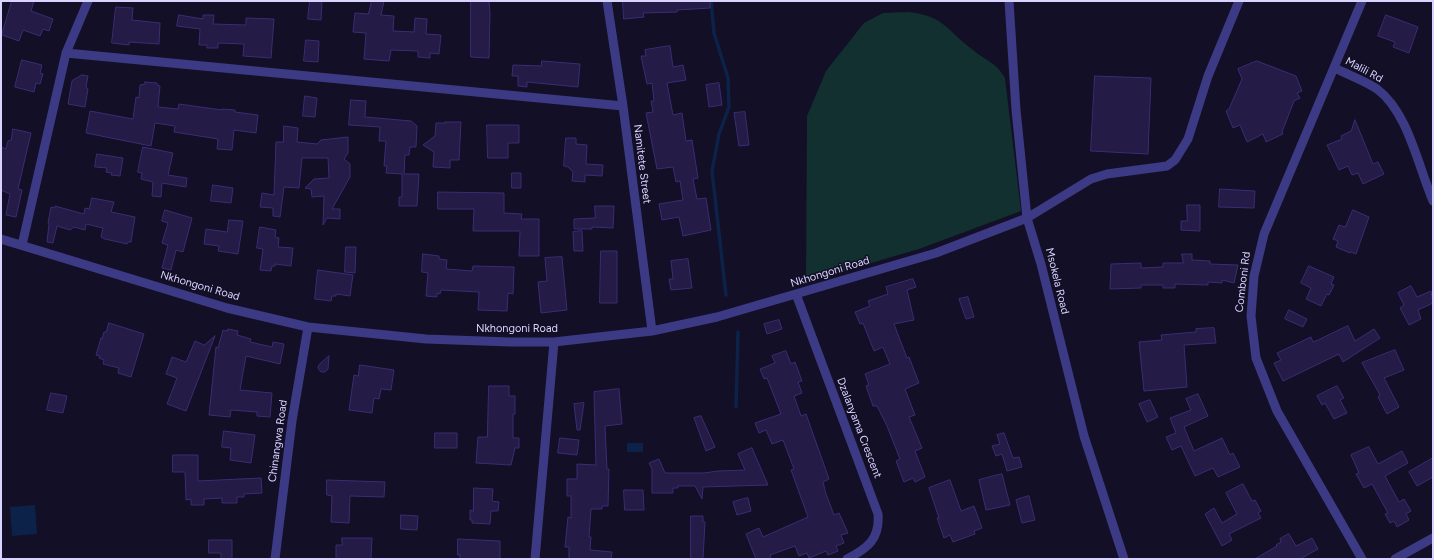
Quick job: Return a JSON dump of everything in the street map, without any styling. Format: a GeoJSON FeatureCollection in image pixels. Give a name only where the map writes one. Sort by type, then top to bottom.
{"type":"FeatureCollection","features":[{"type":"Feature","properties":{"kind":"street"},"geometry":{"type":"LineString","coordinates":[[22,245],[66,53],[88,1]]}},
{"type":"Feature","properties":{"kind":"street","name":"Namitete Street"},"geometry":{"type":"LineString","coordinates":[[607,1],[623,106],[652,331]]}},
{"type":"Feature","properties":{"kind":"street","name":"Msokela Road"},"geometry":{"type":"LineString","coordinates":[[1009,1],[1016,110],[1027,218],[1041,264],[1084,436],[1124,559]]}},
{"type":"Feature","properties":{"kind":"street","name":"Nkhongoni Road"},"geometry":{"type":"LineString","coordinates":[[1,239],[227,308],[308,327],[426,339],[554,342],[652,331],[717,317],[936,253],[1027,218],[1092,179],[1107,174],[1167,166],[1176,160],[1188,139],[1208,76],[1239,1]]}},
{"type":"Feature","properties":{"kind":"street","name":"Comboni Rd"},"geometry":{"type":"LineString","coordinates":[[1362,1],[1264,234],[1254,276],[1251,316],[1256,358],[1277,411],[1362,559]]}},
{"type":"Feature","properties":{"kind":"street"},"geometry":{"type":"LineString","coordinates":[[66,53],[623,106]]}},
{"type":"Feature","properties":{"kind":"street","name":"Malili Rd"},"geometry":{"type":"LineString","coordinates":[[1335,68],[1376,89],[1395,107],[1403,122],[1433,201]]}},
{"type":"Feature","properties":{"kind":"street","name":"Dzalanyama Crescent"},"geometry":{"type":"LineString","coordinates":[[796,294],[878,514],[879,527],[875,537],[862,552],[847,559]]}},
{"type":"Feature","properties":{"kind":"street","name":"Chinangwa Road"},"geometry":{"type":"LineString","coordinates":[[275,559],[292,421],[308,327]]}},
{"type":"Feature","properties":{"kind":"street"},"geometry":{"type":"LineString","coordinates":[[535,559],[554,342]]}},
{"type":"Feature","properties":{"kind":"street"},"geometry":{"type":"LineString","coordinates":[[1395,559],[1433,538]]}},
{"type":"Feature","properties":{"kind":"green space"},"geometry":{"type":"Polygon","coordinates":[[[908,12],[930,17],[944,25],[964,43],[998,68],[1005,78],[1021,211],[919,249],[806,282],[807,116],[826,71],[864,23],[883,13],[908,12]]]}},
{"type":"Feature","properties":{"kind":"water"},"geometry":{"type":"Polygon","coordinates":[[[627,443],[643,443],[643,452],[627,452],[627,443]]]}},
{"type":"Feature","properties":{"kind":"water"},"geometry":{"type":"Polygon","coordinates":[[[35,505],[37,534],[12,536],[10,507],[35,505]]]}},
{"type":"Feature","properties":{"kind":"building"},"geometry":{"type":"Polygon","coordinates":[[[12,1],[34,1],[31,11],[53,19],[49,31],[43,29],[40,36],[23,30],[19,41],[2,35],[12,1]]]}},
{"type":"Feature","properties":{"kind":"building"},"geometry":{"type":"Polygon","coordinates":[[[310,1],[322,1],[321,20],[308,19],[310,1]]]}},
{"type":"Feature","properties":{"kind":"building"},"geometry":{"type":"Polygon","coordinates":[[[372,1],[384,1],[381,15],[394,16],[393,31],[414,32],[415,18],[427,19],[426,34],[441,35],[439,54],[430,53],[430,58],[418,57],[418,51],[391,50],[389,61],[364,59],[366,33],[353,32],[355,13],[368,14],[372,1]]]}},
{"type":"Feature","properties":{"kind":"building"},"geometry":{"type":"Polygon","coordinates":[[[471,1],[489,1],[489,58],[471,57],[471,1]]]}},
{"type":"Feature","properties":{"kind":"building"},"geometry":{"type":"Polygon","coordinates":[[[623,1],[710,1],[710,8],[677,10],[677,12],[643,13],[644,17],[624,19],[623,1]]]}},
{"type":"Feature","properties":{"kind":"building"},"geometry":{"type":"Polygon","coordinates":[[[116,7],[133,8],[132,20],[160,23],[159,44],[129,42],[129,45],[112,43],[116,7]]]}},
{"type":"Feature","properties":{"kind":"building"},"geometry":{"type":"Polygon","coordinates":[[[179,15],[203,19],[203,15],[214,15],[213,24],[246,25],[246,18],[274,19],[271,58],[243,56],[244,44],[218,43],[218,48],[207,48],[207,45],[199,45],[200,29],[177,26],[179,15]]]}},
{"type":"Feature","properties":{"kind":"building"},"geometry":{"type":"Polygon","coordinates":[[[1386,15],[1418,27],[1409,53],[1393,47],[1395,42],[1378,36],[1386,15]]]}},
{"type":"Feature","properties":{"kind":"building"},"geometry":{"type":"Polygon","coordinates":[[[306,40],[319,41],[318,62],[304,61],[306,40]]]}},
{"type":"Feature","properties":{"kind":"building"},"geometry":{"type":"Polygon","coordinates":[[[670,46],[673,67],[683,65],[686,80],[667,83],[673,115],[682,113],[686,141],[692,140],[698,178],[693,179],[697,199],[706,198],[711,230],[683,236],[679,217],[662,220],[659,204],[683,200],[680,181],[676,182],[673,167],[657,169],[646,113],[653,112],[651,101],[654,101],[652,83],[647,84],[641,56],[646,56],[645,50],[670,46]]]}},
{"type":"Feature","properties":{"kind":"building"},"geometry":{"type":"Polygon","coordinates":[[[22,60],[42,65],[40,73],[43,74],[40,84],[36,83],[34,92],[15,87],[22,60]]]}},
{"type":"Feature","properties":{"kind":"building"},"geometry":{"type":"Polygon","coordinates":[[[542,61],[580,64],[578,87],[527,82],[527,87],[518,86],[518,76],[512,76],[513,65],[541,66],[542,61]]]}},
{"type":"Feature","properties":{"kind":"building"},"geometry":{"type":"Polygon","coordinates":[[[1257,61],[1296,76],[1302,91],[1297,93],[1300,98],[1294,101],[1282,132],[1283,134],[1266,142],[1263,134],[1247,142],[1240,125],[1233,128],[1226,111],[1229,109],[1242,79],[1238,69],[1257,61]]]}},
{"type":"Feature","properties":{"kind":"building"},"geometry":{"type":"Polygon","coordinates":[[[82,75],[88,76],[86,87],[88,89],[85,107],[68,104],[72,81],[82,75]]]}},
{"type":"Feature","properties":{"kind":"building"},"geometry":{"type":"Polygon","coordinates":[[[1095,76],[1151,78],[1148,154],[1091,151],[1095,76]]]}},
{"type":"Feature","properties":{"kind":"building"},"geometry":{"type":"Polygon","coordinates":[[[145,82],[157,83],[157,85],[160,86],[158,107],[178,109],[179,104],[222,110],[235,110],[235,112],[258,115],[256,133],[234,130],[232,150],[217,149],[218,139],[174,132],[175,126],[155,123],[151,146],[86,133],[90,111],[133,119],[136,97],[139,98],[140,85],[145,84],[145,82]]]}},
{"type":"Feature","properties":{"kind":"building"},"geometry":{"type":"Polygon","coordinates":[[[719,83],[722,105],[709,107],[706,85],[719,83]]]}},
{"type":"Feature","properties":{"kind":"building"},"geometry":{"type":"Polygon","coordinates":[[[305,96],[317,98],[315,117],[303,116],[305,96]]]}},
{"type":"Feature","properties":{"kind":"building"},"geometry":{"type":"Polygon","coordinates":[[[351,100],[366,101],[365,117],[411,121],[417,126],[416,147],[410,147],[409,155],[405,155],[404,174],[419,174],[417,206],[399,206],[399,197],[402,197],[402,174],[386,173],[387,166],[384,166],[386,141],[379,141],[380,127],[349,125],[351,100]]]}},
{"type":"Feature","properties":{"kind":"building"},"geometry":{"type":"Polygon","coordinates":[[[745,112],[749,145],[739,146],[734,113],[745,112]]]}},
{"type":"Feature","properties":{"kind":"building"},"geometry":{"type":"Polygon","coordinates":[[[1355,120],[1373,164],[1378,162],[1384,174],[1363,184],[1358,173],[1352,175],[1348,166],[1339,170],[1327,145],[1342,139],[1341,136],[1351,131],[1355,120]]]}},
{"type":"Feature","properties":{"kind":"building"},"geometry":{"type":"Polygon","coordinates":[[[461,122],[459,160],[450,160],[450,168],[433,167],[434,152],[423,145],[435,136],[436,123],[461,122]]]}},
{"type":"Feature","properties":{"kind":"building"},"geometry":{"type":"Polygon","coordinates":[[[487,125],[519,125],[519,143],[508,143],[508,158],[488,158],[487,125]]]}},
{"type":"Feature","properties":{"kind":"building"},"geometry":{"type":"Polygon","coordinates":[[[284,126],[298,128],[297,142],[317,144],[321,140],[348,137],[348,153],[344,159],[350,164],[350,177],[332,209],[340,209],[340,219],[327,218],[323,225],[324,196],[312,197],[311,189],[305,188],[314,179],[329,178],[328,158],[302,158],[299,188],[284,187],[280,217],[273,216],[273,208],[260,207],[262,193],[274,195],[276,142],[283,142],[284,126]]]}},
{"type":"Feature","properties":{"kind":"building"},"geometry":{"type":"Polygon","coordinates":[[[13,129],[31,133],[18,189],[22,190],[16,217],[6,215],[10,194],[1,190],[1,147],[6,149],[8,141],[11,140],[13,129]]]}},
{"type":"Feature","properties":{"kind":"building"},"geometry":{"type":"Polygon","coordinates":[[[566,138],[576,138],[576,144],[587,145],[586,164],[603,165],[602,176],[585,175],[585,182],[572,181],[573,172],[568,167],[564,166],[566,138]]]}},
{"type":"Feature","properties":{"kind":"building"},"geometry":{"type":"Polygon","coordinates":[[[143,147],[173,153],[168,175],[187,178],[186,187],[162,183],[161,197],[152,196],[153,182],[141,179],[142,173],[138,172],[143,147]]]}},
{"type":"Feature","properties":{"kind":"building"},"geometry":{"type":"Polygon","coordinates":[[[97,154],[123,158],[120,176],[111,175],[112,173],[106,172],[107,168],[95,167],[97,154]]]}},
{"type":"Feature","properties":{"kind":"building"},"geometry":{"type":"Polygon","coordinates":[[[512,173],[521,173],[521,188],[512,188],[512,173]]]}},
{"type":"Feature","properties":{"kind":"building"},"geometry":{"type":"Polygon","coordinates":[[[213,185],[233,188],[231,203],[211,201],[213,185]]]}},
{"type":"Feature","properties":{"kind":"building"},"geometry":{"type":"Polygon","coordinates":[[[1220,189],[1255,191],[1254,208],[1219,207],[1220,189]]]}},
{"type":"Feature","properties":{"kind":"building"},"geometry":{"type":"Polygon","coordinates":[[[438,192],[504,193],[504,213],[522,214],[521,219],[539,219],[539,256],[519,256],[520,231],[473,231],[474,209],[438,209],[438,192]]]}},
{"type":"Feature","properties":{"kind":"building"},"geometry":{"type":"Polygon","coordinates":[[[92,198],[114,202],[111,212],[135,217],[131,242],[128,242],[127,244],[105,239],[101,237],[103,228],[86,224],[85,230],[74,227],[70,230],[57,226],[53,243],[47,242],[51,207],[55,208],[55,206],[84,214],[85,208],[89,209],[92,198]]]}},
{"type":"Feature","properties":{"kind":"building"},"geometry":{"type":"Polygon","coordinates":[[[1187,205],[1200,205],[1200,231],[1181,230],[1181,221],[1187,221],[1187,205]]]}},
{"type":"Feature","properties":{"kind":"building"},"geometry":{"type":"Polygon","coordinates":[[[595,206],[614,206],[613,228],[592,227],[592,229],[574,229],[574,219],[595,218],[595,206]]]}},
{"type":"Feature","properties":{"kind":"building"},"geometry":{"type":"Polygon","coordinates":[[[165,210],[192,218],[183,252],[176,250],[171,270],[162,268],[168,245],[162,243],[168,223],[162,221],[165,210]]]}},
{"type":"Feature","properties":{"kind":"building"},"geometry":{"type":"Polygon","coordinates":[[[1353,210],[1369,217],[1356,254],[1336,247],[1338,241],[1333,239],[1339,225],[1345,227],[1353,210]]]}},
{"type":"Feature","properties":{"kind":"building"},"geometry":{"type":"Polygon","coordinates":[[[229,220],[243,221],[238,254],[218,251],[219,246],[204,244],[206,229],[227,232],[229,220]]]}},
{"type":"Feature","properties":{"kind":"building"},"geometry":{"type":"Polygon","coordinates":[[[260,227],[276,230],[275,237],[279,238],[278,247],[293,248],[291,266],[275,264],[275,266],[272,266],[271,271],[260,270],[263,249],[257,248],[260,227]]]}},
{"type":"Feature","properties":{"kind":"building"},"geometry":{"type":"Polygon","coordinates":[[[582,231],[583,251],[574,251],[573,232],[582,231]]]}},
{"type":"Feature","properties":{"kind":"building"},"geometry":{"type":"Polygon","coordinates":[[[346,247],[356,247],[355,273],[345,272],[346,247]]]}},
{"type":"Feature","properties":{"kind":"building"},"geometry":{"type":"Polygon","coordinates":[[[601,251],[617,251],[617,303],[600,303],[601,251]]]}},
{"type":"Feature","properties":{"kind":"building"},"geometry":{"type":"Polygon","coordinates":[[[423,254],[439,256],[439,259],[447,260],[446,269],[472,271],[473,266],[514,267],[513,294],[508,293],[507,311],[478,310],[479,292],[441,290],[440,294],[437,293],[437,297],[426,296],[428,273],[422,272],[423,254]]]}},
{"type":"Feature","properties":{"kind":"building"},"geometry":{"type":"Polygon","coordinates":[[[1182,254],[1192,254],[1192,260],[1210,261],[1210,264],[1238,265],[1234,283],[1222,280],[1222,283],[1208,282],[1208,285],[1175,284],[1175,288],[1163,288],[1163,285],[1141,285],[1141,288],[1110,289],[1111,264],[1141,263],[1141,268],[1163,267],[1163,263],[1183,263],[1182,254]]]}},
{"type":"Feature","properties":{"kind":"building"},"geometry":{"type":"Polygon","coordinates":[[[562,257],[567,310],[541,313],[538,282],[547,281],[545,258],[562,257]]]}},
{"type":"Feature","properties":{"kind":"building"},"geometry":{"type":"Polygon","coordinates":[[[688,259],[692,288],[671,290],[669,279],[673,279],[671,261],[688,259]]]}},
{"type":"Feature","properties":{"kind":"building"},"geometry":{"type":"Polygon","coordinates":[[[1309,266],[1334,277],[1331,284],[1334,285],[1329,295],[1327,294],[1321,306],[1306,299],[1311,288],[1301,283],[1309,266]]]}},
{"type":"Feature","properties":{"kind":"building"},"geometry":{"type":"Polygon","coordinates":[[[318,270],[353,275],[350,296],[336,294],[336,296],[332,296],[331,301],[315,299],[318,270]]]}},
{"type":"Feature","properties":{"kind":"building"},"geometry":{"type":"Polygon","coordinates":[[[913,279],[916,287],[907,290],[914,320],[894,324],[907,358],[909,357],[919,383],[905,389],[915,415],[909,417],[922,448],[915,451],[925,477],[915,482],[913,478],[904,482],[896,461],[900,459],[887,426],[877,406],[873,406],[866,386],[869,385],[865,374],[890,364],[883,347],[874,351],[863,323],[860,324],[855,312],[870,306],[868,301],[888,294],[886,287],[913,279]]]}},
{"type":"Feature","properties":{"kind":"building"},"geometry":{"type":"Polygon","coordinates":[[[1411,286],[1417,297],[1431,291],[1433,303],[1418,310],[1421,319],[1409,325],[1400,308],[1404,305],[1398,293],[1411,286]]]}},
{"type":"Feature","properties":{"kind":"building"},"geometry":{"type":"Polygon","coordinates":[[[968,297],[974,317],[966,319],[959,299],[968,297]]]}},
{"type":"Feature","properties":{"kind":"building"},"geometry":{"type":"Polygon","coordinates":[[[1289,310],[1307,319],[1303,327],[1285,319],[1289,310]]]}},
{"type":"Feature","properties":{"kind":"building"},"geometry":{"type":"Polygon","coordinates":[[[779,320],[782,329],[767,334],[764,324],[779,320]]]}},
{"type":"Feature","properties":{"kind":"building"},"geometry":{"type":"Polygon","coordinates":[[[109,323],[144,334],[131,377],[118,373],[119,368],[103,364],[104,360],[99,358],[100,356],[96,355],[101,338],[102,339],[104,332],[106,332],[109,323]]]}},
{"type":"Feature","properties":{"kind":"building"},"geometry":{"type":"Polygon","coordinates":[[[1348,326],[1355,341],[1374,329],[1380,338],[1343,362],[1339,354],[1283,381],[1274,363],[1281,360],[1277,353],[1311,337],[1313,342],[1348,326]]]}},
{"type":"Feature","properties":{"kind":"building"},"geometry":{"type":"Polygon","coordinates":[[[1214,328],[1216,343],[1184,345],[1187,387],[1144,391],[1139,342],[1162,340],[1161,335],[1196,332],[1196,329],[1214,328]]]}},
{"type":"Feature","properties":{"kind":"building"},"geometry":{"type":"Polygon","coordinates":[[[228,329],[238,331],[237,335],[251,339],[250,342],[272,347],[273,342],[284,344],[280,364],[246,356],[240,390],[272,393],[270,417],[257,416],[257,412],[231,410],[230,417],[209,415],[216,347],[218,348],[223,330],[227,331],[228,329]]]}},
{"type":"Feature","properties":{"kind":"building"},"geometry":{"type":"Polygon","coordinates":[[[215,336],[186,411],[167,404],[177,378],[166,374],[172,357],[186,362],[195,341],[204,345],[215,336]]]}},
{"type":"Feature","properties":{"kind":"building"},"geometry":{"type":"Polygon","coordinates":[[[1395,350],[1404,370],[1384,378],[1399,407],[1387,414],[1378,397],[1380,395],[1362,363],[1395,350]]]}},
{"type":"Feature","properties":{"kind":"building"},"geometry":{"type":"Polygon","coordinates":[[[786,351],[791,364],[795,362],[802,381],[798,382],[802,393],[794,396],[801,416],[806,414],[829,479],[823,482],[826,494],[834,515],[839,513],[848,533],[841,535],[844,543],[836,546],[838,551],[828,555],[826,551],[809,558],[807,553],[799,556],[795,546],[770,555],[771,559],[756,559],[746,534],[759,528],[763,537],[808,517],[791,470],[794,469],[783,440],[772,444],[766,430],[759,433],[755,423],[781,414],[767,378],[764,379],[760,369],[775,363],[772,356],[786,351]]]}},
{"type":"Feature","properties":{"kind":"building"},"geometry":{"type":"Polygon","coordinates":[[[329,356],[328,369],[325,372],[321,372],[318,368],[319,365],[329,356]]]}},
{"type":"Feature","properties":{"kind":"building"},"geometry":{"type":"Polygon","coordinates":[[[360,365],[394,370],[391,390],[381,389],[379,399],[374,398],[372,413],[349,410],[354,375],[358,376],[360,365]]]}},
{"type":"Feature","properties":{"kind":"building"},"geometry":{"type":"Polygon","coordinates":[[[489,386],[509,386],[509,396],[515,396],[513,438],[519,438],[519,448],[515,448],[511,465],[476,463],[478,437],[487,437],[489,386]]]}},
{"type":"Feature","properties":{"kind":"building"},"geometry":{"type":"Polygon","coordinates":[[[1337,386],[1344,398],[1340,400],[1347,413],[1334,419],[1325,403],[1322,405],[1317,396],[1337,386]]]}},
{"type":"Feature","properties":{"kind":"building"},"geometry":{"type":"Polygon","coordinates":[[[619,389],[622,424],[605,426],[607,469],[609,469],[608,506],[602,506],[602,509],[591,509],[589,537],[591,537],[590,550],[612,552],[611,559],[569,559],[569,547],[565,547],[568,517],[571,518],[571,496],[567,496],[567,479],[577,479],[577,464],[596,465],[594,392],[619,389]]]}},
{"type":"Feature","properties":{"kind":"building"},"geometry":{"type":"Polygon","coordinates":[[[51,393],[67,396],[63,413],[47,410],[51,393]]]}},
{"type":"Feature","properties":{"kind":"building"},"geometry":{"type":"Polygon","coordinates":[[[1198,394],[1208,416],[1184,427],[1194,451],[1222,438],[1230,455],[1233,453],[1240,467],[1218,477],[1213,468],[1195,476],[1181,446],[1172,450],[1166,437],[1176,433],[1170,418],[1191,410],[1186,399],[1198,394]]]}},
{"type":"Feature","properties":{"kind":"building"},"geometry":{"type":"Polygon","coordinates":[[[1150,400],[1158,417],[1147,422],[1139,404],[1150,400]]]}},
{"type":"Feature","properties":{"kind":"building"},"geometry":{"type":"Polygon","coordinates":[[[584,403],[580,430],[577,430],[574,404],[584,403]]]}},
{"type":"Feature","properties":{"kind":"building"},"geometry":{"type":"Polygon","coordinates":[[[701,416],[715,447],[706,451],[694,418],[701,416]]]}},
{"type":"Feature","properties":{"kind":"building"},"geometry":{"type":"Polygon","coordinates":[[[224,431],[255,435],[251,463],[230,460],[231,448],[222,447],[224,431]]]}},
{"type":"Feature","properties":{"kind":"building"},"geometry":{"type":"Polygon","coordinates":[[[435,433],[457,433],[457,448],[435,448],[435,433]]]}},
{"type":"Feature","properties":{"kind":"building"},"geometry":{"type":"Polygon","coordinates":[[[1004,433],[1013,458],[1019,457],[1022,467],[1007,471],[1002,454],[996,456],[992,446],[1000,444],[997,435],[1004,433]]]}},
{"type":"Feature","properties":{"kind":"building"},"geometry":{"type":"Polygon","coordinates":[[[560,438],[579,440],[577,455],[558,453],[560,438]]]}},
{"type":"Feature","properties":{"kind":"building"},"geometry":{"type":"Polygon","coordinates":[[[1369,447],[1378,464],[1402,451],[1408,463],[1385,476],[1399,502],[1404,499],[1411,511],[1406,514],[1409,520],[1397,527],[1394,521],[1390,523],[1385,514],[1388,513],[1372,484],[1364,488],[1356,474],[1359,473],[1351,455],[1369,447]]]}},
{"type":"Feature","properties":{"kind":"building"},"geometry":{"type":"Polygon","coordinates":[[[752,448],[768,485],[703,487],[702,499],[695,486],[678,486],[678,488],[673,488],[673,493],[652,493],[652,469],[649,463],[659,459],[665,473],[704,473],[745,470],[738,454],[752,448]]]}},
{"type":"Feature","properties":{"kind":"building"},"geometry":{"type":"Polygon","coordinates":[[[173,455],[198,455],[198,481],[261,478],[262,493],[244,494],[244,497],[237,497],[237,503],[222,503],[222,498],[204,499],[204,505],[191,505],[191,499],[186,500],[185,472],[173,472],[173,455]]]}},
{"type":"Feature","properties":{"kind":"building"},"geometry":{"type":"Polygon","coordinates":[[[1433,458],[1433,477],[1417,486],[1409,472],[1433,458]]]}},
{"type":"Feature","properties":{"kind":"building"},"geometry":{"type":"Polygon","coordinates":[[[1002,474],[1010,505],[986,510],[979,480],[1002,474]]]}},
{"type":"Feature","properties":{"kind":"building"},"geometry":{"type":"Polygon","coordinates":[[[327,480],[385,482],[384,497],[350,496],[349,523],[331,522],[332,496],[327,495],[327,480]]]}},
{"type":"Feature","properties":{"kind":"building"},"geometry":{"type":"Polygon","coordinates":[[[950,480],[961,511],[974,506],[982,528],[974,531],[975,534],[953,542],[950,535],[944,538],[929,488],[950,480]]]}},
{"type":"Feature","properties":{"kind":"building"},"geometry":{"type":"Polygon","coordinates":[[[1243,484],[1252,501],[1255,500],[1261,511],[1258,513],[1261,518],[1229,534],[1232,540],[1222,546],[1205,514],[1214,508],[1222,523],[1237,514],[1226,493],[1243,484]]]}},
{"type":"Feature","properties":{"kind":"building"},"geometry":{"type":"Polygon","coordinates":[[[474,488],[493,489],[492,501],[499,502],[498,511],[491,511],[490,524],[472,523],[472,520],[470,520],[470,510],[473,511],[474,488]]]}},
{"type":"Feature","properties":{"kind":"building"},"geometry":{"type":"Polygon","coordinates":[[[624,490],[643,490],[644,510],[625,510],[624,490]]]}},
{"type":"Feature","properties":{"kind":"building"},"geometry":{"type":"Polygon","coordinates":[[[1029,496],[1035,520],[1022,523],[1016,500],[1029,496]]]}},
{"type":"Feature","properties":{"kind":"building"},"geometry":{"type":"Polygon","coordinates":[[[748,498],[751,511],[737,515],[733,502],[748,498]]]}},
{"type":"Feature","properties":{"kind":"building"},"geometry":{"type":"Polygon","coordinates":[[[401,515],[418,516],[417,530],[401,529],[401,515]]]}},
{"type":"Feature","properties":{"kind":"building"},"geometry":{"type":"Polygon","coordinates":[[[691,516],[703,516],[703,522],[705,522],[703,559],[691,559],[691,516]]]}},
{"type":"Feature","properties":{"kind":"building"},"geometry":{"type":"Polygon","coordinates":[[[1289,534],[1296,546],[1312,538],[1318,549],[1300,559],[1255,559],[1277,546],[1276,545],[1281,542],[1280,539],[1289,534]]]}},
{"type":"Feature","properties":{"kind":"building"},"geometry":{"type":"Polygon","coordinates":[[[342,538],[372,538],[371,559],[336,559],[336,545],[342,545],[342,538]]]}},
{"type":"Feature","properties":{"kind":"building"},"geometry":{"type":"Polygon","coordinates":[[[458,539],[500,541],[500,559],[460,559],[460,555],[458,555],[458,539]]]}},
{"type":"Feature","properties":{"kind":"building"},"geometry":{"type":"Polygon","coordinates":[[[209,540],[232,540],[232,559],[221,559],[221,553],[209,553],[209,540]]]}},
{"type":"Feature","properties":{"kind":"waterway"},"geometry":{"type":"LineString","coordinates":[[711,1],[714,33],[728,78],[729,107],[719,134],[712,171],[726,295]]}},
{"type":"Feature","properties":{"kind":"waterway"},"geometry":{"type":"LineString","coordinates":[[736,407],[738,332]]}}]}
